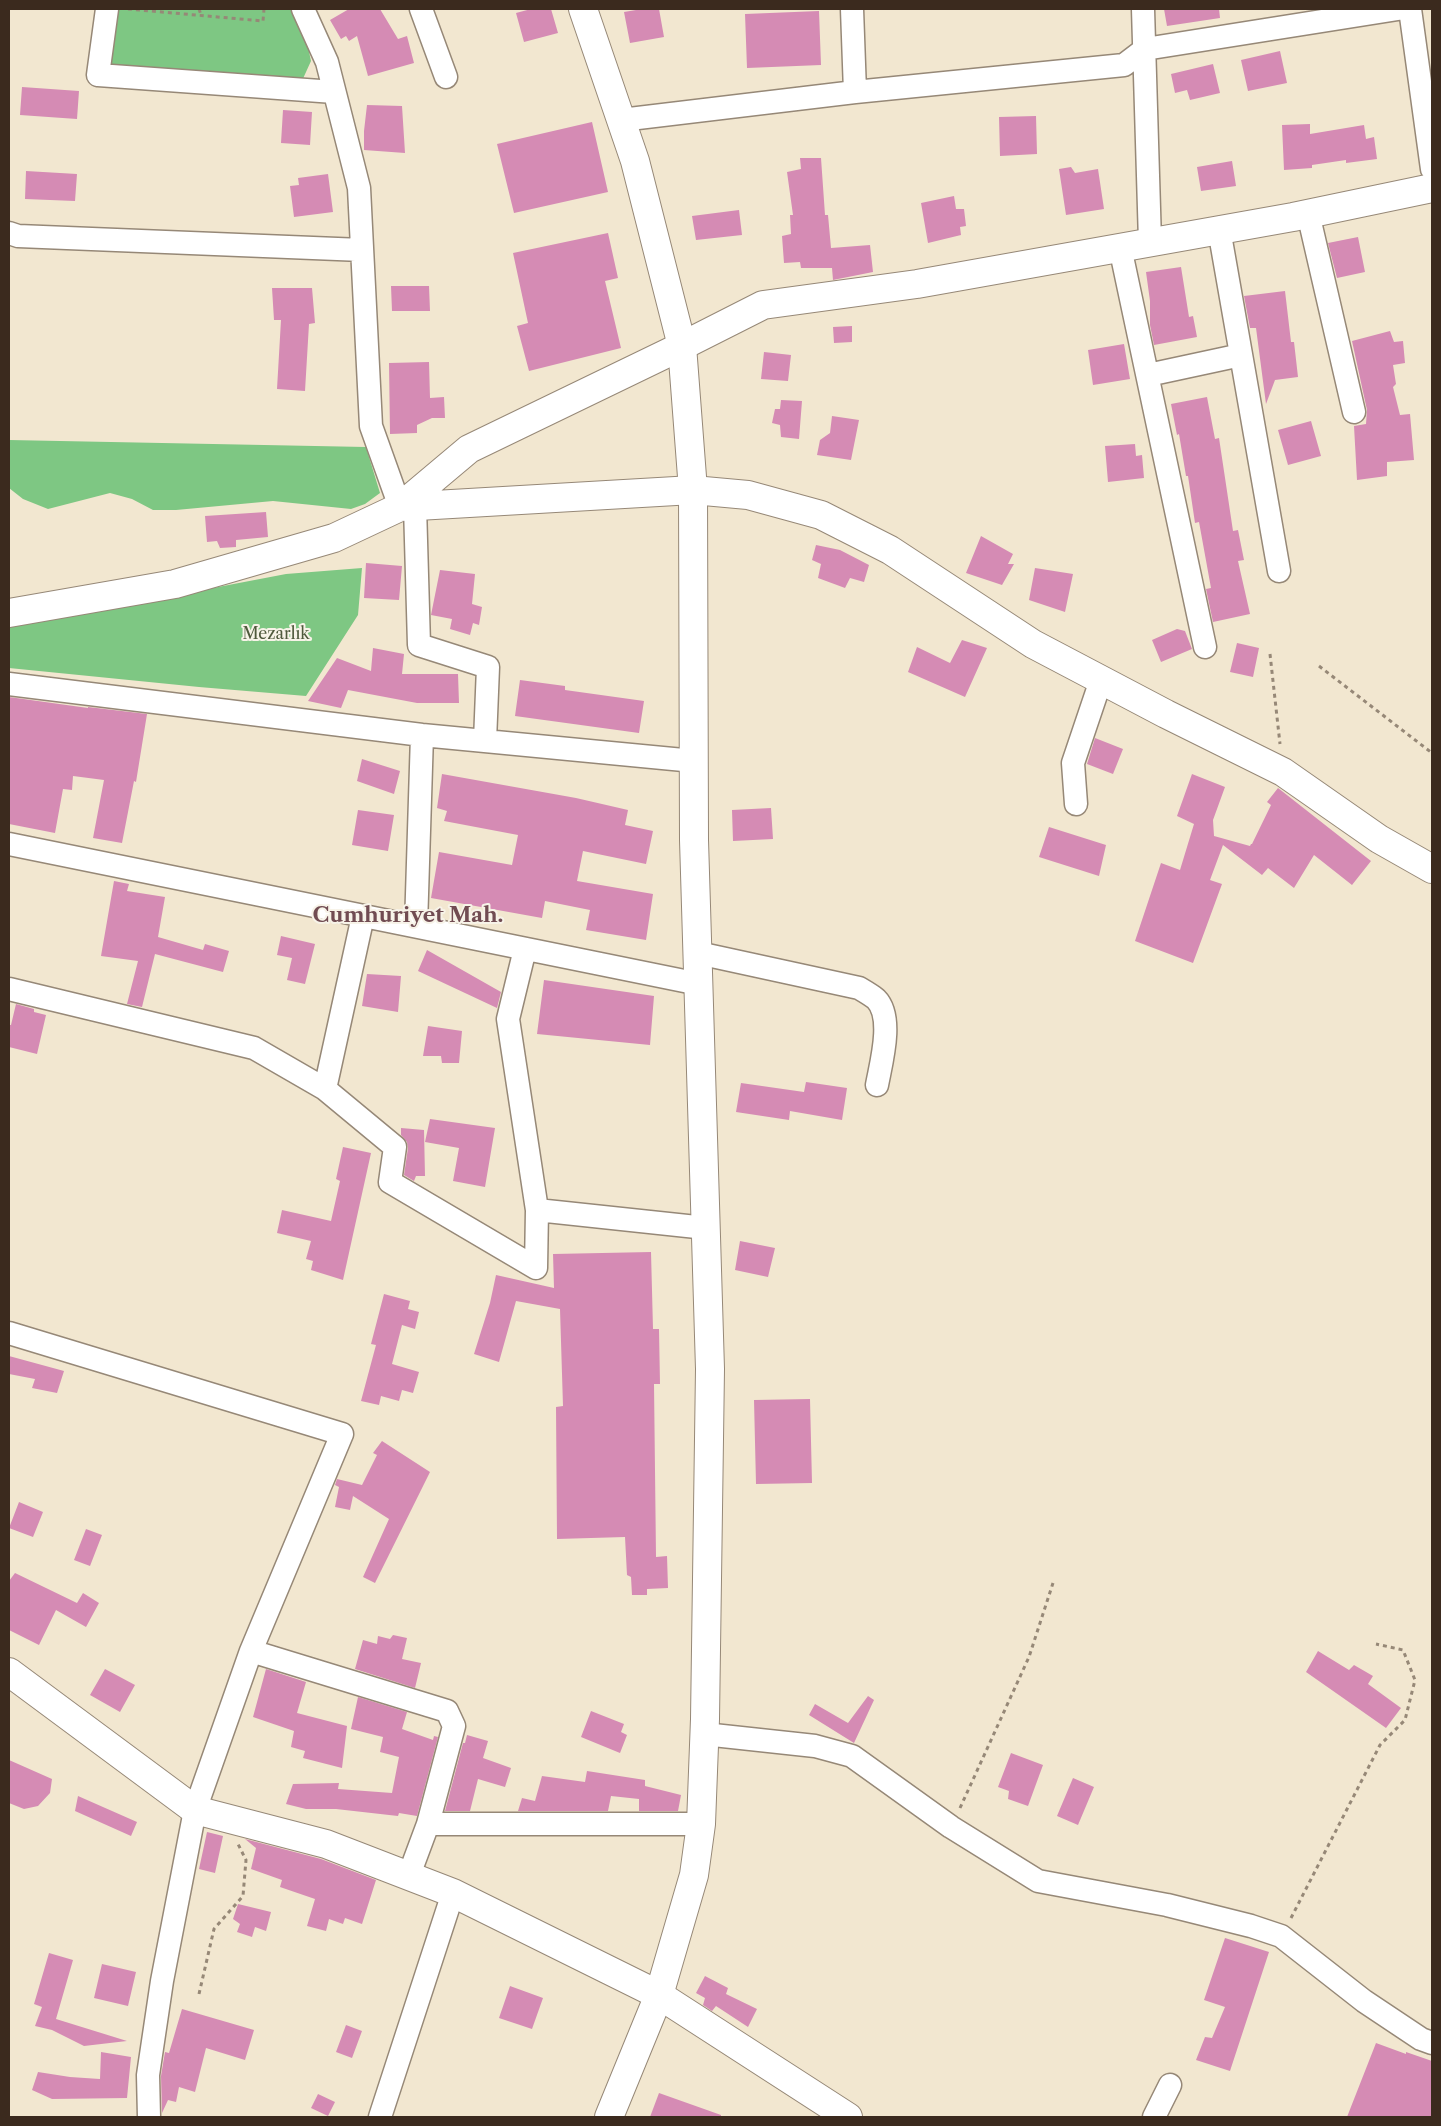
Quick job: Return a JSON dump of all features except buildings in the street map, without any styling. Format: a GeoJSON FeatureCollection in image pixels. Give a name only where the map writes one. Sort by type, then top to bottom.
{"type":"FeatureCollection","features":[{"type":"Feature","properties":{"kind":"street"},"geometry":{"type":"LineString","coordinates":[[107,9],[98,75],[334,92]]}},
{"type":"Feature","properties":{"kind":"street"},"geometry":{"type":"LineString","coordinates":[[303,9],[327,62],[359,188],[371,426],[407,507],[419,645],[488,667],[484,741]]}},
{"type":"Feature","properties":{"kind":"street"},"geometry":{"type":"LineString","coordinates":[[421,9],[446,77]]}},
{"type":"Feature","properties":{"kind":"street"},"geometry":{"type":"LineString","coordinates":[[583,9],[636,161],[682,346],[693,490],[694,760],[710,1369],[701,1824],[694,1875],[659,1995],[608,2117]]}},
{"type":"Feature","properties":{"kind":"street"},"geometry":{"type":"LineString","coordinates":[[852,9],[855,92]]}},
{"type":"Feature","properties":{"kind":"street"},"geometry":{"type":"LineString","coordinates":[[1143,9],[1150,242]]}},
{"type":"Feature","properties":{"kind":"street"},"geometry":{"type":"LineString","coordinates":[[621,120],[855,92],[1124,64],[1145,49],[1398,9]]}},
{"type":"Feature","properties":{"kind":"street"},"geometry":{"type":"LineString","coordinates":[[1410,9],[1432,169]]}},
{"type":"Feature","properties":{"kind":"street"},"geometry":{"type":"LineString","coordinates":[[407,507],[469,449],[763,305],[917,284],[1220,230],[1432,188]]}},
{"type":"Feature","properties":{"kind":"street"},"geometry":{"type":"LineString","coordinates":[[1308,213],[1354,412]]}},
{"type":"Feature","properties":{"kind":"street"},"geometry":{"type":"LineString","coordinates":[[1220,230],[1279,571]]}},
{"type":"Feature","properties":{"kind":"street"},"geometry":{"type":"LineString","coordinates":[[9,233],[18,236],[362,250]]}},
{"type":"Feature","properties":{"kind":"street"},"geometry":{"type":"LineString","coordinates":[[1120,248],[1205,647]]}},
{"type":"Feature","properties":{"kind":"street"},"geometry":{"type":"LineString","coordinates":[[1148,375],[1241,354]]}},
{"type":"Feature","properties":{"kind":"street"},"geometry":{"type":"LineString","coordinates":[[9,613],[175,584],[334,538],[407,507],[693,490],[748,496],[821,515],[890,550],[1033,644],[1283,772],[1379,839],[1432,868]]}},
{"type":"Feature","properties":{"kind":"street"},"geometry":{"type":"LineString","coordinates":[[1076,804],[1073,763],[1101,680]]}},
{"type":"Feature","properties":{"kind":"street"},"geometry":{"type":"LineString","coordinates":[[9,684],[422,735],[694,760]]}},
{"type":"Feature","properties":{"kind":"street"},"geometry":{"type":"LineString","coordinates":[[416,926],[422,735]]}},
{"type":"Feature","properties":{"kind":"street"},"geometry":{"type":"LineString","coordinates":[[9,844],[699,984]]}},
{"type":"Feature","properties":{"kind":"street"},"geometry":{"type":"LineString","coordinates":[[325,1089],[363,916]]}},
{"type":"Feature","properties":{"kind":"street"},"geometry":{"type":"LineString","coordinates":[[9,989],[254,1048],[325,1089],[395,1147],[390,1182],[536,1268],[537,1210],[508,1019],[525,949]]}},
{"type":"Feature","properties":{"kind":"street"},"geometry":{"type":"LineString","coordinates":[[698,953],[859,988],[877,1000],[885,1020],[884,1044],[877,1085]]}},
{"type":"Feature","properties":{"kind":"street"},"geometry":{"type":"LineString","coordinates":[[537,1210],[706,1228]]}},
{"type":"Feature","properties":{"kind":"street"},"geometry":{"type":"LineString","coordinates":[[9,1333],[342,1434],[251,1651],[195,1810],[162,1981],[148,2075],[149,2117]]}},
{"type":"Feature","properties":{"kind":"street"},"geometry":{"type":"LineString","coordinates":[[251,1651],[447,1711],[454,1726],[428,1824],[408,1875]]}},
{"type":"Feature","properties":{"kind":"street"},"geometry":{"type":"LineString","coordinates":[[9,1672],[195,1810],[326,1844],[452,1893],[659,1995],[848,2117]]}},
{"type":"Feature","properties":{"kind":"street"},"geometry":{"type":"LineString","coordinates":[[704,1734],[815,1746],[852,1756],[951,1827],[1038,1881],[1167,1905],[1251,1926],[1281,1936],[1364,2001],[1421,2039],[1432,2043]]}},
{"type":"Feature","properties":{"kind":"street"},"geometry":{"type":"LineString","coordinates":[[428,1824],[701,1824]]}},
{"type":"Feature","properties":{"kind":"street"},"geometry":{"type":"LineString","coordinates":[[380,2117],[452,1893]]}},
{"type":"Feature","properties":{"kind":"street"},"geometry":{"type":"LineString","coordinates":[[1154,2117],[1170,2085]]}},
{"type":"Feature","properties":{"kind":"path"},"geometry":{"type":"LineString","coordinates":[[128,9],[160,10],[263,21],[264,9]]}},
{"type":"Feature","properties":{"kind":"path"},"geometry":{"type":"LineString","coordinates":[[199,9],[200,15]]}},
{"type":"Feature","properties":{"kind":"path"},"geometry":{"type":"LineString","coordinates":[[1270,654],[1283,772]]}},
{"type":"Feature","properties":{"kind":"path"},"geometry":{"type":"LineString","coordinates":[[1319,666],[1432,753]]}},
{"type":"Feature","properties":{"kind":"path"},"geometry":{"type":"LineString","coordinates":[[951,1827],[1029,1657],[1053,1583]]}},
{"type":"Feature","properties":{"kind":"path"},"geometry":{"type":"LineString","coordinates":[[1281,1936],[1380,1745],[1405,1720],[1414,1680],[1412,1672],[1403,1650],[1376,1644]]}},
{"type":"Feature","properties":{"kind":"path"},"geometry":{"type":"LineString","coordinates":[[199,1994],[214,1929],[243,1896],[246,1860],[224,1818]]}},
{"type":"Feature","properties":{"kind":"green space"},"geometry":{"type":"Polygon","coordinates":[[[119,9],[296,9],[305,33],[311,61],[301,83],[109,66],[119,9]]]}},
{"type":"Feature","properties":{"kind":"green space"},"geometry":{"type":"Polygon","coordinates":[[[9,440],[366,447],[380,493],[365,504],[351,509],[273,501],[176,510],[153,510],[132,499],[110,493],[48,509],[23,499],[9,488],[9,440]]]}},
{"type":"Feature","properties":{"kind":"green space","name":"Mezarlık"},"geometry":{"type":"Polygon","coordinates":[[[362,568],[358,615],[306,696],[9,668],[9,627],[286,574],[362,568]]]}},
{"type":"Feature","properties":{"kind":"district","name":"Cumhuriyet Mah."},"geometry":{"type":"Point","coordinates":[408,916]}}]}
